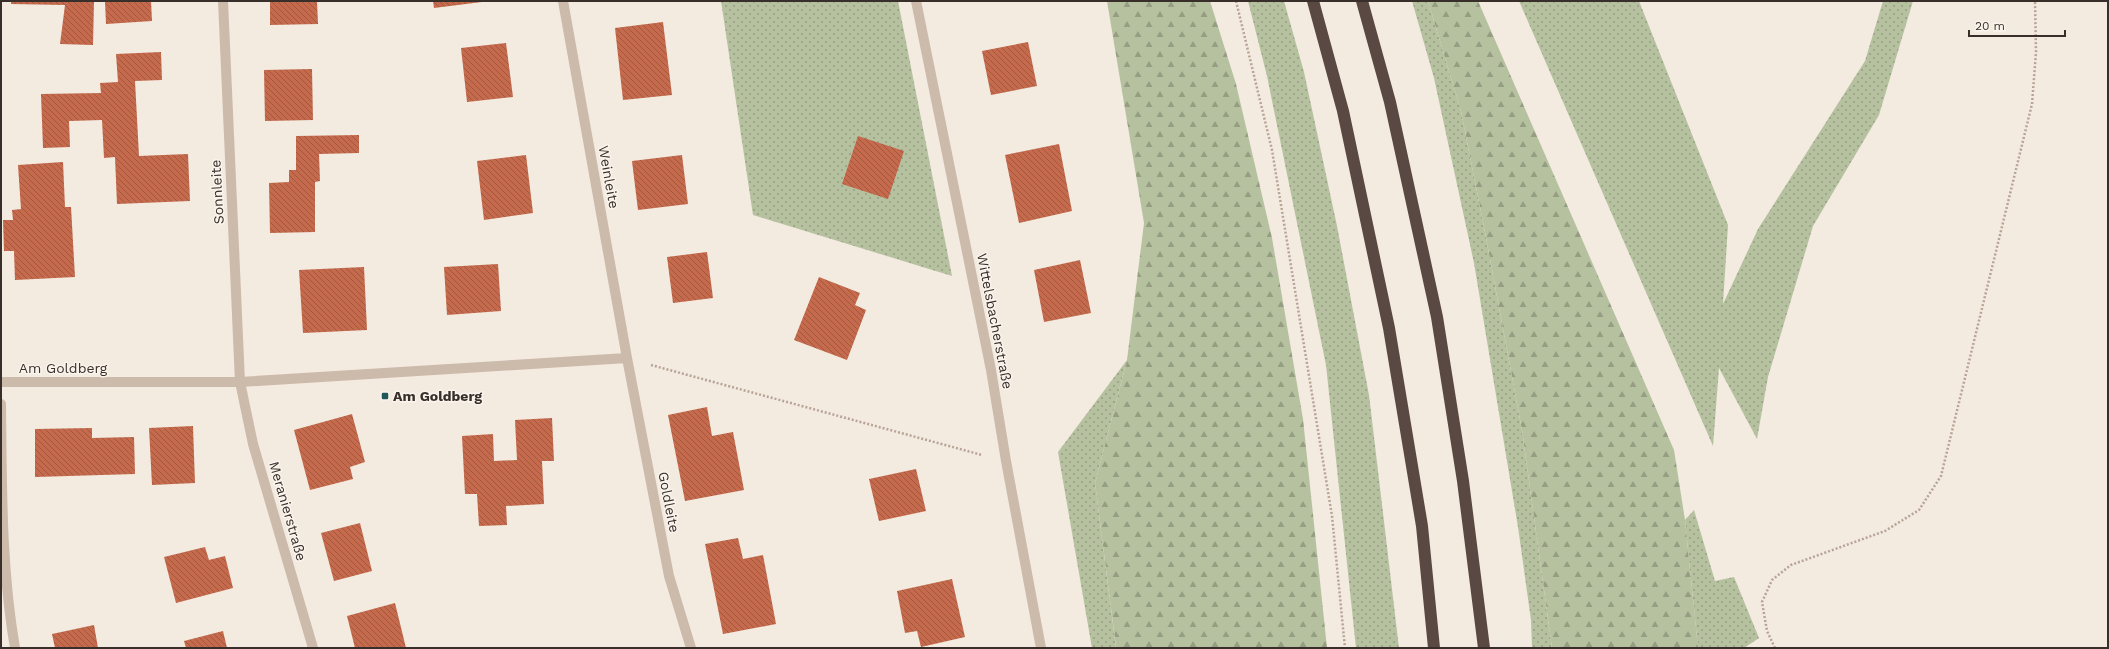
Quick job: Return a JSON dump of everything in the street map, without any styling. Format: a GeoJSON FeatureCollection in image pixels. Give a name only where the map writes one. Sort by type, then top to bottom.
{"type":"FeatureCollection","features":[{"type":"Feature","properties":{"kind":"highway"},"geometry":{"type":"LineString","coordinates":[[1313,1],[1343,111],[1389,328],[1422,526],[1434,648]]}},
{"type":"Feature","properties":{"kind":"highway"},"geometry":{"type":"LineString","coordinates":[[1362,1],[1390,102],[1437,317],[1463,482],[1486,648]]}},
{"type":"Feature","properties":{"kind":"street","name":"Sonnleite"},"geometry":{"type":"LineString","coordinates":[[223,1],[240,382]]}},
{"type":"Feature","properties":{"kind":"street","name":"Weinleite"},"geometry":{"type":"LineString","coordinates":[[563,1],[627,358]]}},
{"type":"Feature","properties":{"kind":"street","name":"Wittelsbacherstraße"},"geometry":{"type":"LineString","coordinates":[[916,1],[991,370],[1006,461],[1041,648]]}},
{"type":"Feature","properties":{"kind":"street","name":"Am Goldberg"},"geometry":{"type":"LineString","coordinates":[[1,382],[240,382],[627,358]]}},
{"type":"Feature","properties":{"kind":"street","name":"Goldleite"},"geometry":{"type":"LineString","coordinates":[[627,358],[669,576],[692,648]]}},
{"type":"Feature","properties":{"kind":"street","name":"Meranierstraße"},"geometry":{"type":"LineString","coordinates":[[240,382],[253,444],[313,648]]}},
{"type":"Feature","properties":{"kind":"street"},"geometry":{"type":"LineString","coordinates":[[1,404],[2,525],[5,611],[14,648]]}},
{"type":"Feature","properties":{"kind":"path"},"geometry":{"type":"LineString","coordinates":[[1236,1],[1272,150],[1332,516],[1345,648]]}},
{"type":"Feature","properties":{"kind":"path"},"geometry":{"type":"LineString","coordinates":[[1775,648],[1767,631],[1762,602],[1772,580],[1791,565],[1885,531],[1919,510],[1941,476],[2032,104],[2036,52],[2035,1]]}},
{"type":"Feature","properties":{"kind":"path"},"geometry":{"type":"LineString","coordinates":[[627,358],[1006,461]]}},
{"type":"Feature","properties":{"kind":"green space"},"geometry":{"type":"Polygon","coordinates":[[[721,1],[898,1],[952,276],[753,215],[721,1]]]}},
{"type":"Feature","properties":{"kind":"green space"},"geometry":{"type":"Polygon","coordinates":[[[1107,1],[1210,1],[1236,84],[1272,238],[1303,419],[1327,648],[1116,647],[1095,483],[1127,360],[1144,223],[1107,1]]]}},
{"type":"Feature","properties":{"kind":"green space"},"geometry":{"type":"Polygon","coordinates":[[[1248,1],[1284,1],[1304,72],[1337,226],[1369,395],[1399,648],[1356,648],[1326,365],[1267,76],[1248,1]]]}},
{"type":"Feature","properties":{"kind":"green space"},"geometry":{"type":"Polygon","coordinates":[[[1412,1],[1428,1],[1461,111],[1522,430],[1552,648],[1532,648],[1531,620],[1518,527],[1474,263],[1434,78],[1412,1]]]}},
{"type":"Feature","properties":{"kind":"green space"},"geometry":{"type":"Polygon","coordinates":[[[1428,1],[1478,1],[1674,450],[1685,520],[1698,648],[1552,648],[1522,430],[1484,227],[1461,111],[1428,1]]]}},
{"type":"Feature","properties":{"kind":"green space"},"geometry":{"type":"Polygon","coordinates":[[[1519,1],[1639,1],[1728,225],[1723,304],[1758,229],[1865,61],[1883,1],[1913,1],[1879,115],[1813,226],[1768,377],[1757,439],[1719,368],[1713,446],[1519,1]]]}},
{"type":"Feature","properties":{"kind":"green space"},"geometry":{"type":"Polygon","coordinates":[[[1127,360],[1095,483],[1116,648],[1092,648],[1058,452],[1127,360]]]}},
{"type":"Feature","properties":{"kind":"green space"},"geometry":{"type":"Polygon","coordinates":[[[1694,510],[1715,581],[1734,577],[1759,638],[1744,648],[1698,648],[1685,520],[1694,510]]]}},
{"type":"Feature","properties":{"kind":"building"},"geometry":{"type":"Polygon","coordinates":[[[11,1],[94,1],[93,45],[60,44],[65,5],[11,4],[11,1]]]}},
{"type":"Feature","properties":{"kind":"building"},"geometry":{"type":"Polygon","coordinates":[[[105,1],[151,1],[152,21],[106,24],[105,1]]]}},
{"type":"Feature","properties":{"kind":"building"},"geometry":{"type":"Polygon","coordinates":[[[270,1],[317,1],[318,24],[270,25],[270,1]]]}},
{"type":"Feature","properties":{"kind":"building"},"geometry":{"type":"Polygon","coordinates":[[[433,1],[482,1],[482,2],[434,8],[433,1]]]}},
{"type":"Feature","properties":{"kind":"building"},"geometry":{"type":"Polygon","coordinates":[[[663,22],[672,95],[623,100],[615,28],[663,22]]]}},
{"type":"Feature","properties":{"kind":"building"},"geometry":{"type":"Polygon","coordinates":[[[1028,42],[1037,86],[991,95],[982,51],[1028,42]]]}},
{"type":"Feature","properties":{"kind":"building"},"geometry":{"type":"Polygon","coordinates":[[[506,43],[513,97],[467,102],[461,48],[506,43]]]}},
{"type":"Feature","properties":{"kind":"building"},"geometry":{"type":"Polygon","coordinates":[[[161,52],[162,80],[135,81],[139,156],[188,154],[190,201],[117,204],[115,157],[104,158],[102,120],[69,121],[70,147],[43,148],[41,94],[101,93],[100,83],[118,82],[116,54],[161,52]]]}},
{"type":"Feature","properties":{"kind":"building"},"geometry":{"type":"Polygon","coordinates":[[[312,69],[313,120],[265,121],[264,70],[312,69]]]}},
{"type":"Feature","properties":{"kind":"building"},"geometry":{"type":"Polygon","coordinates":[[[359,135],[359,153],[319,154],[320,181],[315,182],[315,232],[270,233],[269,183],[289,182],[289,170],[296,170],[296,136],[359,135]]]}},
{"type":"Feature","properties":{"kind":"building"},"geometry":{"type":"Polygon","coordinates":[[[858,136],[904,151],[888,199],[842,184],[858,136]]]}},
{"type":"Feature","properties":{"kind":"building"},"geometry":{"type":"Polygon","coordinates":[[[1059,144],[1072,211],[1019,223],[1005,155],[1059,144]]]}},
{"type":"Feature","properties":{"kind":"building"},"geometry":{"type":"Polygon","coordinates":[[[526,155],[533,213],[484,220],[477,161],[526,155]]]}},
{"type":"Feature","properties":{"kind":"building"},"geometry":{"type":"Polygon","coordinates":[[[682,155],[688,204],[638,210],[632,161],[682,155]]]}},
{"type":"Feature","properties":{"kind":"building"},"geometry":{"type":"Polygon","coordinates":[[[63,162],[65,207],[71,207],[75,277],[15,280],[14,251],[4,251],[3,220],[13,220],[12,210],[21,209],[18,165],[63,162]]]}},
{"type":"Feature","properties":{"kind":"building"},"geometry":{"type":"Polygon","coordinates":[[[707,252],[713,298],[673,303],[667,257],[707,252]]]}},
{"type":"Feature","properties":{"kind":"building"},"geometry":{"type":"Polygon","coordinates":[[[1080,260],[1091,313],[1044,322],[1034,270],[1080,260]]]}},
{"type":"Feature","properties":{"kind":"building"},"geometry":{"type":"Polygon","coordinates":[[[498,264],[501,311],[447,315],[444,267],[498,264]]]}},
{"type":"Feature","properties":{"kind":"building"},"geometry":{"type":"Polygon","coordinates":[[[364,267],[367,330],[303,333],[299,270],[364,267]]]}},
{"type":"Feature","properties":{"kind":"building"},"geometry":{"type":"Polygon","coordinates":[[[819,277],[860,293],[855,305],[866,310],[847,360],[794,340],[819,277]]]}},
{"type":"Feature","properties":{"kind":"building"},"geometry":{"type":"Polygon","coordinates":[[[707,407],[712,436],[733,432],[744,490],[685,501],[668,415],[707,407]]]}},
{"type":"Feature","properties":{"kind":"building"},"geometry":{"type":"Polygon","coordinates":[[[352,414],[365,462],[350,467],[353,479],[310,490],[294,430],[352,414]]]}},
{"type":"Feature","properties":{"kind":"building"},"geometry":{"type":"Polygon","coordinates":[[[552,418],[554,461],[542,461],[544,504],[506,506],[507,525],[479,526],[477,494],[465,494],[462,436],[493,434],[494,461],[517,460],[515,420],[552,418]]]}},
{"type":"Feature","properties":{"kind":"building"},"geometry":{"type":"Polygon","coordinates":[[[193,426],[195,483],[152,485],[149,428],[193,426]]]}},
{"type":"Feature","properties":{"kind":"building"},"geometry":{"type":"Polygon","coordinates":[[[92,428],[92,438],[134,437],[135,474],[35,477],[35,429],[92,428]]]}},
{"type":"Feature","properties":{"kind":"building"},"geometry":{"type":"Polygon","coordinates":[[[916,469],[926,511],[879,521],[869,479],[916,469]]]}},
{"type":"Feature","properties":{"kind":"building"},"geometry":{"type":"Polygon","coordinates":[[[360,523],[372,571],[334,581],[321,533],[360,523]]]}},
{"type":"Feature","properties":{"kind":"building"},"geometry":{"type":"Polygon","coordinates":[[[738,538],[743,559],[763,555],[776,624],[723,634],[705,544],[738,538]]]}},
{"type":"Feature","properties":{"kind":"building"},"geometry":{"type":"Polygon","coordinates":[[[205,547],[209,560],[225,556],[233,588],[176,603],[164,557],[205,547]]]}},
{"type":"Feature","properties":{"kind":"building"},"geometry":{"type":"Polygon","coordinates":[[[952,579],[965,637],[921,647],[917,631],[905,633],[897,591],[952,579]]]}},
{"type":"Feature","properties":{"kind":"building"},"geometry":{"type":"Polygon","coordinates":[[[395,603],[406,648],[355,648],[347,616],[395,603]]]}},
{"type":"Feature","properties":{"kind":"building"},"geometry":{"type":"Polygon","coordinates":[[[94,625],[98,648],[55,648],[52,634],[94,625]]]}},
{"type":"Feature","properties":{"kind":"building"},"geometry":{"type":"Polygon","coordinates":[[[223,631],[227,648],[186,648],[184,641],[223,631]]]}},
{"type":"Feature","properties":{"kind":"place","name":"Am Goldberg"},"geometry":{"type":"Point","coordinates":[385,396]}}]}
